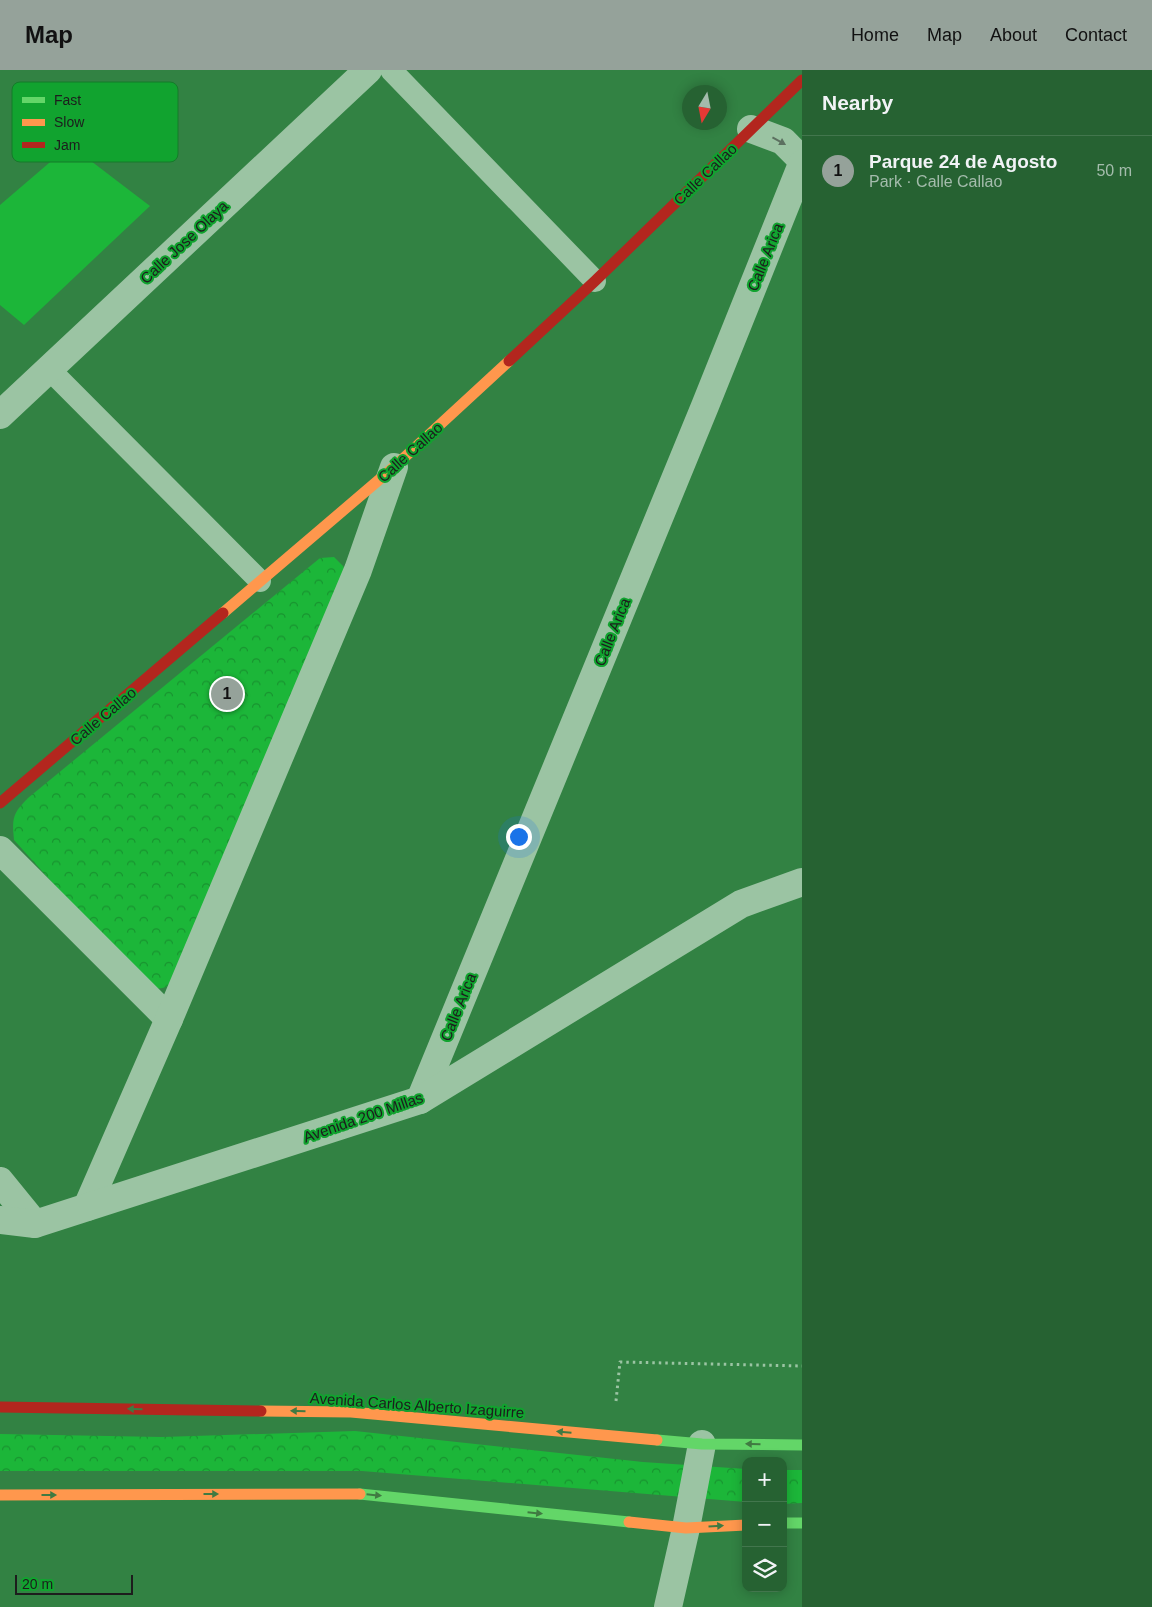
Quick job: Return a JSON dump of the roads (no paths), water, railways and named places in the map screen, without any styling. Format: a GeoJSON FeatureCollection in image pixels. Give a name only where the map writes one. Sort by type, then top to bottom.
{"type":"FeatureCollection","features":[{"type":"Feature","properties":{"kind":"main road","name":"Calle Callao"},"geometry":{"type":"LineString","coordinates":[[0,804],[394,467],[595,282],[802,80]]}},
{"type":"Feature","properties":{"kind":"main road","name":"Avenida Carlos Alberto Izaguirre"},"geometry":{"type":"LineString","coordinates":[[0,1407],[351,1412],[702,1444],[802,1445]]}},
{"type":"Feature","properties":{"kind":"main road"},"geometry":{"type":"LineString","coordinates":[[0,1495],[361,1494],[686,1528],[742,1525]]}},
{"type":"Feature","properties":{"kind":"main road"},"geometry":{"type":"LineString","coordinates":[[787,1523],[802,1523]]}},
{"type":"Feature","properties":{"kind":"street","name":"Calle Jose Olaya"},"geometry":{"type":"LineString","coordinates":[[0,415],[368,70]]}},
{"type":"Feature","properties":{"kind":"street"},"geometry":{"type":"LineString","coordinates":[[751,129],[782,141],[802,160]]}},
{"type":"Feature","properties":{"kind":"street","name":"Calle Arica"},"geometry":{"type":"LineString","coordinates":[[420,1100],[701,416],[802,164]]}},
{"type":"Feature","properties":{"kind":"street"},"geometry":{"type":"LineString","coordinates":[[87,1207],[169,1019],[358,570],[394,467]]}},
{"type":"Feature","properties":{"kind":"street"},"geometry":{"type":"LineString","coordinates":[[0,850],[169,1019]]}},
{"type":"Feature","properties":{"kind":"street","name":"Avenida 200 Millas"},"geometry":{"type":"LineString","coordinates":[[0,1220],[35,1224],[420,1100],[741,904],[802,882]]}},
{"type":"Feature","properties":{"kind":"street"},"geometry":{"type":"LineString","coordinates":[[0,1181],[35,1224]]}},
{"type":"Feature","properties":{"kind":"street"},"geometry":{"type":"LineString","coordinates":[[668,1607],[702,1444]]}},
{"type":"Feature","properties":{"kind":"lane"},"geometry":{"type":"LineString","coordinates":[[391,70],[595,282]]}},
{"type":"Feature","properties":{"kind":"lane"},"geometry":{"type":"LineString","coordinates":[[49,369],[260,582]]}},
{"type":"Feature","properties":{"kind":"place","name":"Parque 24 de Agosto"},"geometry":{"type":"Point","coordinates":[227,694]}}]}
